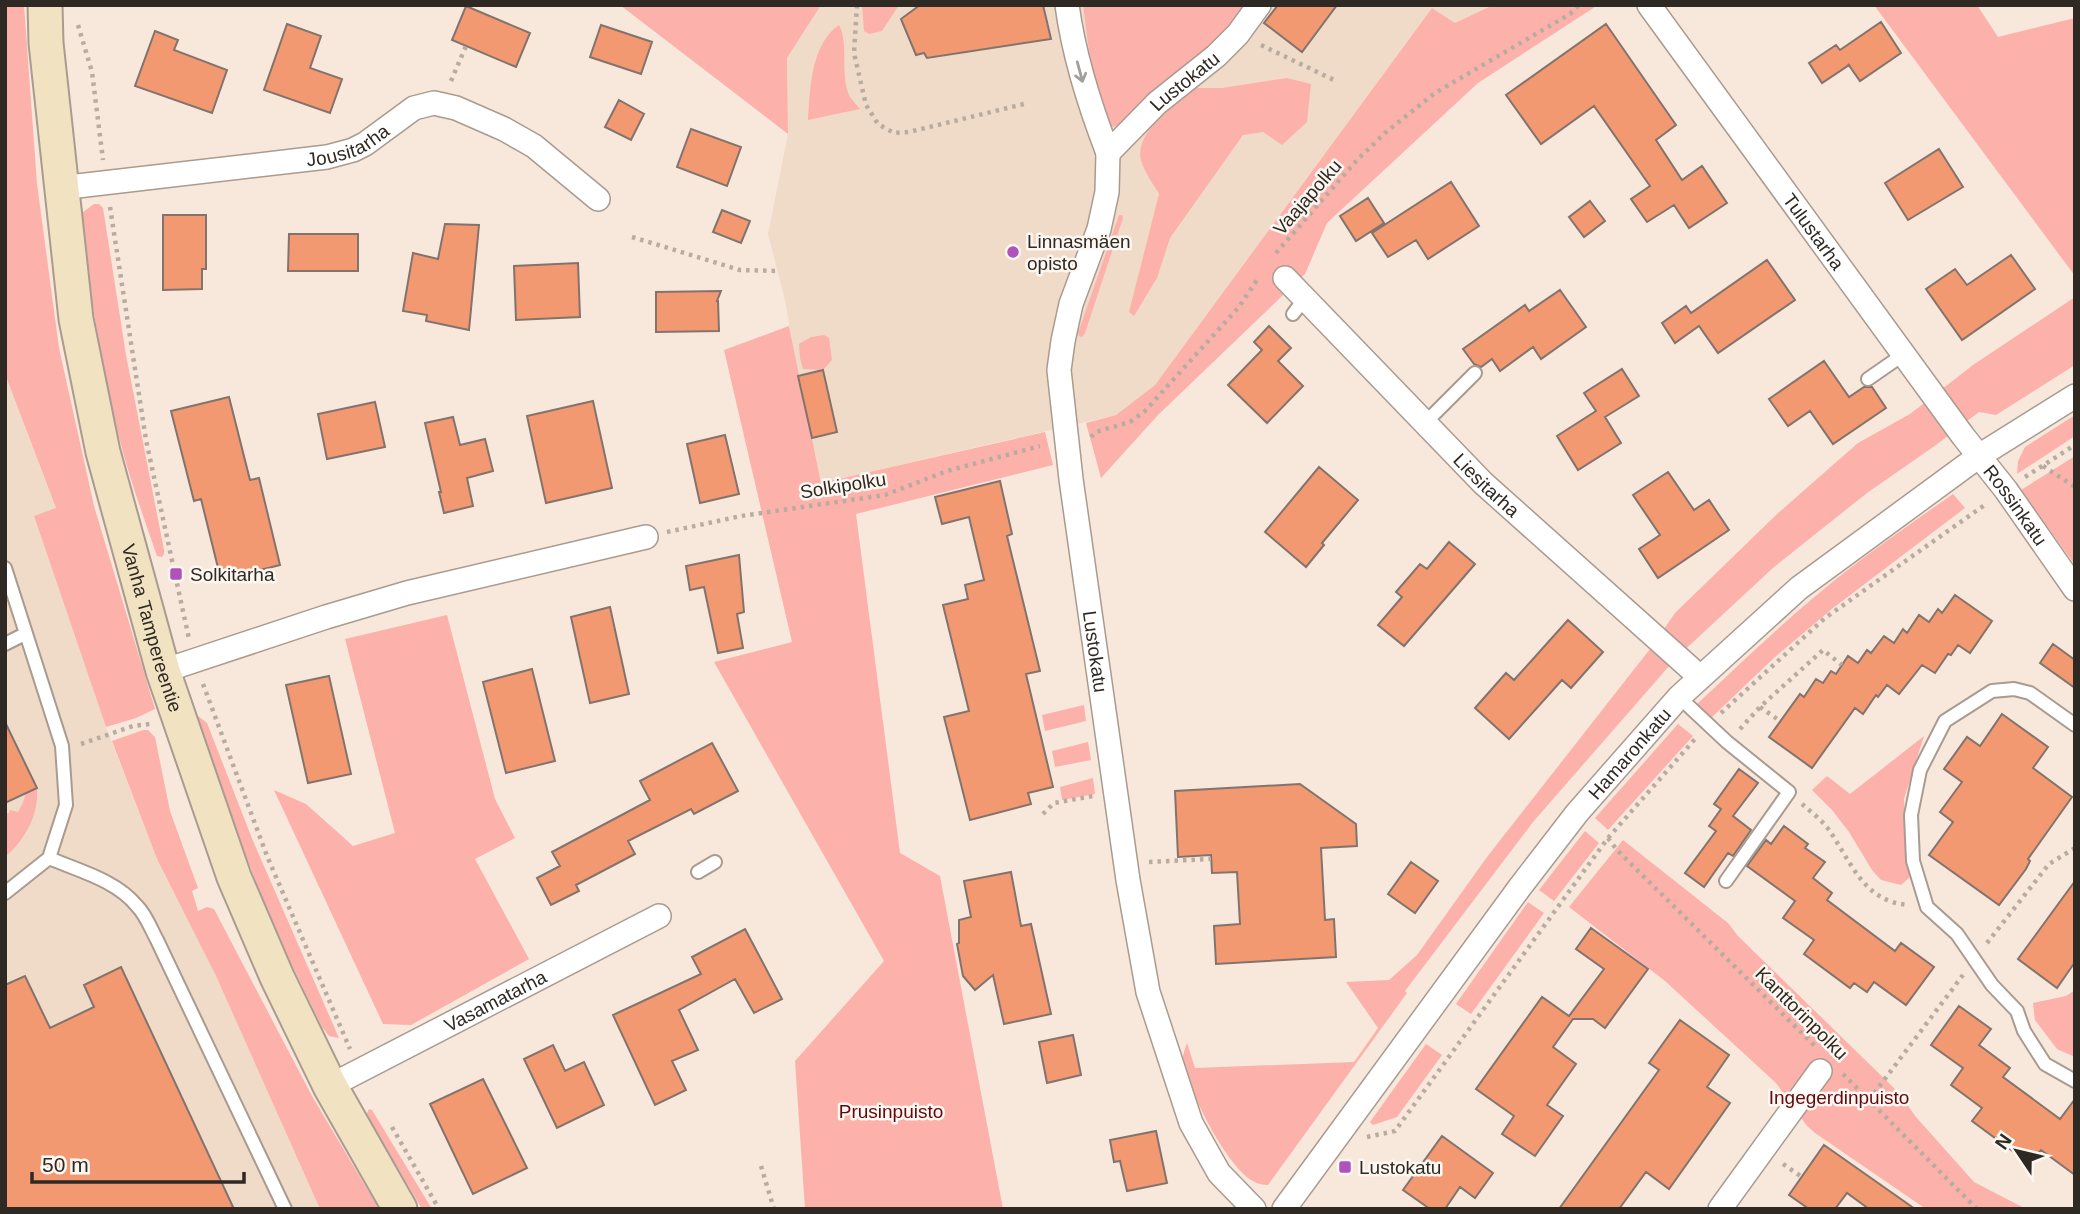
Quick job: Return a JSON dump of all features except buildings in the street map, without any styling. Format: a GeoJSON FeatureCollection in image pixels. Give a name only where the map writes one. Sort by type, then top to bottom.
{"type":"FeatureCollection","features":[{"type":"Feature","properties":{"kind":"main road","name":"Vanha Tampereentie"},"geometry":{"type":"LineString","coordinates":[[44,5],[60,188],[76,318],[103,452],[178,666],[234,877],[277,977],[330,1086],[400,1209]]}},
{"type":"Feature","properties":{"kind":"street","name":"Lustokatu"},"geometry":{"type":"LineString","coordinates":[[1066,5],[1084,89],[1108,153],[1107,192],[1099,229],[1071,304],[1059,370],[1070,473],[1128,880],[1148,992],[1191,1123],[1219,1173],[1254,1209]]}},
{"type":"Feature","properties":{"kind":"street","name":"Lustokatu"},"geometry":{"type":"LineString","coordinates":[[1108,153],[1157,103],[1216,56],[1238,34],[1259,5]]}},
{"type":"Feature","properties":{"kind":"street","name":"Tulustarha"},"geometry":{"type":"LineString","coordinates":[[1649,5],[1979,456]]}},
{"type":"Feature","properties":{"kind":"street","name":"Jousitarha"},"geometry":{"type":"LineString","coordinates":[[60,188],[327,157],[365,144],[414,108],[434,103],[441,105]]}},
{"type":"Feature","properties":{"kind":"street"},"geometry":{"type":"LineString","coordinates":[[441,105],[456,108],[504,129],[534,146],[598,199]]}},
{"type":"Feature","properties":{"kind":"street","name":"Liesitarha"},"geometry":{"type":"LineString","coordinates":[[1277,270],[1299,306],[1425,423],[1483,482],[1700,677]]}},
{"type":"Feature","properties":{"kind":"street","name":"Hamaronkatu"},"geometry":{"type":"LineString","coordinates":[[1284,1209],[1569,823],[1679,697],[1799,589],[1979,456],[2075,396]]}},
{"type":"Feature","properties":{"kind":"street","name":"Rossinkatu"},"geometry":{"type":"LineString","coordinates":[[1979,456],[2075,589]]}},
{"type":"Feature","properties":{"kind":"street"},"geometry":{"type":"LineString","coordinates":[[178,666],[407,593],[646,537]]}},
{"type":"Feature","properties":{"kind":"street","name":"Vasamatarha"},"geometry":{"type":"LineString","coordinates":[[330,1086],[660,916]]}},
{"type":"Feature","properties":{"kind":"street"},"geometry":{"type":"LineString","coordinates":[[1720,1209],[1825,1063]]}},
{"type":"Feature","properties":{"kind":"lane"},"geometry":{"type":"LineString","coordinates":[[1868,379],[1904,354]]}},
{"type":"Feature","properties":{"kind":"lane"},"geometry":{"type":"LineString","coordinates":[[1425,423],[1475,373]]}},
{"type":"Feature","properties":{"kind":"lane"},"geometry":{"type":"LineString","coordinates":[[5,568],[63,751],[66,805],[49,858],[5,893]]}},
{"type":"Feature","properties":{"kind":"lane"},"geometry":{"type":"LineString","coordinates":[[5,644],[25,634]]}},
{"type":"Feature","properties":{"kind":"lane"},"geometry":{"type":"LineString","coordinates":[[2075,725],[2030,693],[2014,689],[1992,691],[1945,721],[1920,770],[1911,815],[1913,861],[1927,907],[1957,934],[1992,985],[2017,1011],[2024,1031],[2045,1064],[2075,1080]]}},
{"type":"Feature","properties":{"kind":"lane"},"geometry":{"type":"LineString","coordinates":[[1679,697],[1727,743],[1789,792],[1726,881]]}},
{"type":"Feature","properties":{"kind":"lane"},"geometry":{"type":"LineString","coordinates":[[49,858],[104,881],[125,893],[139,908],[157,940],[285,1209]]}},
{"type":"Feature","properties":{"kind":"lane"},"geometry":{"type":"LineString","coordinates":[[698,872],[715,862]]}},
{"type":"Feature","properties":{"kind":"path"},"geometry":{"type":"LineString","coordinates":[[857,5],[854,53],[866,105],[878,124],[894,134],[1028,103]]}},
{"type":"Feature","properties":{"kind":"path","name":"Vaajapolku"},"geometry":{"type":"LineString","coordinates":[[1277,270],[1357,160],[1385,133],[1435,93],[1570,14],[1579,5]]}},
{"type":"Feature","properties":{"kind":"path"},"geometry":{"type":"LineString","coordinates":[[77,15],[92,72],[178,666],[211,703],[267,856],[360,1071]]}},
{"type":"Feature","properties":{"kind":"path"},"geometry":{"type":"LineString","coordinates":[[1238,34],[1336,81]]}},
{"type":"Feature","properties":{"kind":"path"},"geometry":{"type":"LineString","coordinates":[[441,105],[466,46]]}},
{"type":"Feature","properties":{"kind":"path"},"geometry":{"type":"LineString","coordinates":[[632,237],[740,270],[779,271]]}},
{"type":"Feature","properties":{"kind":"path"},"geometry":{"type":"LineString","coordinates":[[1088,439],[1097,432],[1130,422],[1145,411],[1238,308],[1261,274]]}},
{"type":"Feature","properties":{"kind":"path"},"geometry":{"type":"LineString","coordinates":[[2022,479],[2075,445]]}},
{"type":"Feature","properties":{"kind":"path","name":"Solkipolku"},"geometry":{"type":"LineString","coordinates":[[646,537],[741,516],[885,495],[947,471],[1040,446]]}},
{"type":"Feature","properties":{"kind":"path"},"geometry":{"type":"LineString","coordinates":[[2043,466],[2075,487]]}},
{"type":"Feature","properties":{"kind":"path"},"geometry":{"type":"LineString","coordinates":[[1366,1138],[1395,1131],[1608,838],[1708,725],[1825,618],[1983,505]]}},
{"type":"Feature","properties":{"kind":"path"},"geometry":{"type":"LineString","coordinates":[[1727,743],[1760,707],[1823,650],[1842,665]]}},
{"type":"Feature","properties":{"kind":"path"},"geometry":{"type":"LineString","coordinates":[[1760,707],[1780,721]]}},
{"type":"Feature","properties":{"kind":"path"},"geometry":{"type":"LineString","coordinates":[[63,751],[134,726],[154,724]]}},
{"type":"Feature","properties":{"kind":"path"},"geometry":{"type":"LineString","coordinates":[[1789,792],[1827,827],[1861,881],[1877,896],[1893,904],[1927,907]]}},
{"type":"Feature","properties":{"kind":"path"},"geometry":{"type":"LineString","coordinates":[[1043,814],[1054,803],[1101,795]]}},
{"type":"Feature","properties":{"kind":"path","name":"Kanttorinpolku"},"geometry":{"type":"LineString","coordinates":[[1608,838],[1825,1063],[1977,1209]]}},
{"type":"Feature","properties":{"kind":"path"},"geometry":{"type":"LineString","coordinates":[[1148,862],[1211,859]]}},
{"type":"Feature","properties":{"kind":"path"},"geometry":{"type":"LineString","coordinates":[[386,1117],[439,1209]]}},
{"type":"Feature","properties":{"kind":"path"},"geometry":{"type":"LineString","coordinates":[[761,1166],[774,1209]]}},
{"type":"Feature","properties":{"kind":"shaded area","name":"Linnasmäen opisto"},"geometry":{"type":"Polygon","coordinates":[[[821,5],[1493,5],[1455,23],[1432,8],[1155,385],[1116,415],[821,483],[785,300],[768,234],[788,134],[787,58],[821,5]]]}},
{"type":"Feature","properties":{"kind":"shaded area"},"geometry":{"type":"Polygon","coordinates":[[[5,374],[56,509],[34,516],[106,727],[157,859],[216,976],[320,1209],[5,1209],[5,374]]]}},
{"type":"Feature","properties":{"kind":"green space"},"geometry":{"type":"Polygon","coordinates":[[[5,5],[24,5],[37,184],[59,348],[94,506],[155,709],[106,727],[34,516],[56,508],[5,374],[5,5]]]}},
{"type":"Feature","properties":{"kind":"green space"},"geometry":{"type":"Polygon","coordinates":[[[620,5],[821,5],[787,58],[788,134],[620,5]]]}},
{"type":"Feature","properties":{"kind":"green space"},"geometry":{"type":"Polygon","coordinates":[[[862,5],[899,5],[882,31],[869,34],[864,31],[862,5]]]}},
{"type":"Feature","properties":{"kind":"green space"},"geometry":{"type":"Polygon","coordinates":[[[1083,5],[1245,5],[1226,31],[1117,126],[1111,127],[1105,124],[1091,66],[1083,5]]]}},
{"type":"Feature","properties":{"kind":"green space"},"geometry":{"type":"Polygon","coordinates":[[[1493,5],[1598,5],[1478,83],[1327,223],[1305,274],[1158,415],[1101,478],[1086,423],[1116,415],[1155,385],[1432,8],[1455,23],[1493,5]]]}},
{"type":"Feature","properties":{"kind":"green space"},"geometry":{"type":"Polygon","coordinates":[[[1874,5],[1977,5],[1998,37],[2075,18],[2075,276],[1874,5]]]}},
{"type":"Feature","properties":{"kind":"green space"},"geometry":{"type":"Polygon","coordinates":[[[839,25],[844,40],[846,86],[850,97],[860,109],[808,120],[811,81],[817,55],[830,33],[839,25]]]}},
{"type":"Feature","properties":{"kind":"green space"},"geometry":{"type":"Polygon","coordinates":[[[1287,78],[1311,84],[1307,122],[1282,145],[1263,132],[1243,135],[1170,238],[1157,278],[1134,316],[1129,312],[1159,194],[1141,160],[1141,149],[1150,129],[1193,88],[1222,88],[1287,78]]]}},
{"type":"Feature","properties":{"kind":"green space"},"geometry":{"type":"Polygon","coordinates":[[[94,204],[103,208],[126,355],[164,550],[162,557],[157,556],[126,464],[102,356],[79,226],[83,212],[94,204]]]}},
{"type":"Feature","properties":{"kind":"green space"},"geometry":{"type":"Polygon","coordinates":[[[1119,215],[1123,218],[1082,337],[1078,333],[1119,215]]]}},
{"type":"Feature","properties":{"kind":"green space"},"geometry":{"type":"Polygon","coordinates":[[[2075,297],[2075,365],[1996,415],[1979,412],[1867,493],[1774,567],[1677,657],[1533,822],[1405,991],[1407,993],[1268,1185],[1255,1182],[1243,1173],[1220,1144],[1192,1089],[1183,1059],[1187,1043],[1195,1068],[1354,1062],[1378,1028],[1346,982],[1389,980],[1417,955],[1487,857],[1650,649],[1675,613],[1776,515],[1858,443],[1910,414],[1973,365],[2075,297]]]}},
{"type":"Feature","properties":{"kind":"green space","name":"Prusinpuisto"},"geometry":{"type":"Polygon","coordinates":[[[789,326],[821,483],[1045,432],[1053,465],[856,514],[900,853],[940,876],[1003,1209],[805,1209],[795,1061],[884,961],[714,662],[792,642],[724,350],[789,326]]]}},
{"type":"Feature","properties":{"kind":"green space"},"geometry":{"type":"Polygon","coordinates":[[[824,335],[829,338],[832,360],[823,370],[803,369],[799,344],[811,337],[824,335]]]}},
{"type":"Feature","properties":{"kind":"green space"},"geometry":{"type":"Polygon","coordinates":[[[2075,415],[2075,436],[2017,474],[2018,461],[2025,447],[2075,415]]]}},
{"type":"Feature","properties":{"kind":"green space"},"geometry":{"type":"Polygon","coordinates":[[[2075,456],[2075,565],[2021,490],[2075,456]]]}},
{"type":"Feature","properties":{"kind":"green space"},"geometry":{"type":"Polygon","coordinates":[[[1953,494],[1965,508],[1833,608],[1775,657],[1711,718],[1697,704],[1824,589],[1953,494]]]}},
{"type":"Feature","properties":{"kind":"green space"},"geometry":{"type":"Polygon","coordinates":[[[447,615],[495,799],[515,838],[475,859],[529,959],[411,1025],[383,1024],[274,790],[306,804],[353,846],[395,833],[345,639],[447,615]]]}},
{"type":"Feature","properties":{"kind":"green space"},"geometry":{"type":"Polygon","coordinates":[[[1084,705],[1086,721],[1045,731],[1042,715],[1084,705]]]}},
{"type":"Feature","properties":{"kind":"green space"},"geometry":{"type":"Polygon","coordinates":[[[196,717],[207,723],[253,841],[339,1038],[329,1036],[322,1027],[286,953],[214,776],[196,717]]]}},
{"type":"Feature","properties":{"kind":"green space"},"geometry":{"type":"Polygon","coordinates":[[[1678,724],[1693,736],[1608,830],[1595,818],[1678,724]]]}},
{"type":"Feature","properties":{"kind":"green space"},"geometry":{"type":"Polygon","coordinates":[[[148,730],[155,737],[170,811],[198,888],[192,891],[198,911],[207,907],[214,909],[312,1096],[379,1209],[320,1209],[216,976],[157,859],[112,741],[148,730]]]}},
{"type":"Feature","properties":{"kind":"green space"},"geometry":{"type":"Polygon","coordinates":[[[1924,736],[1904,799],[1906,850],[1911,873],[1901,885],[1881,880],[1849,832],[1812,790],[1827,776],[1850,794],[1924,736]]]}},
{"type":"Feature","properties":{"kind":"green space"},"geometry":{"type":"Polygon","coordinates":[[[1088,742],[1091,760],[1055,767],[1052,751],[1088,742]]]}},
{"type":"Feature","properties":{"kind":"green space"},"geometry":{"type":"Polygon","coordinates":[[[1093,778],[1095,794],[1062,800],[1060,787],[1093,778]]]}},
{"type":"Feature","properties":{"kind":"green space"},"geometry":{"type":"Polygon","coordinates":[[[37,788],[36,808],[29,826],[19,843],[5,857],[5,813],[10,810],[18,812],[26,793],[37,788]]]}},
{"type":"Feature","properties":{"kind":"green space"},"geometry":{"type":"Polygon","coordinates":[[[1585,831],[1599,843],[1554,901],[1539,890],[1585,831]]]}},
{"type":"Feature","properties":{"kind":"green space","name":"Ingegerdinpuisto"},"geometry":{"type":"Polygon","coordinates":[[[1623,840],[1728,923],[1738,936],[1898,1092],[1916,1117],[1974,1182],[2026,1209],[1926,1209],[1807,1126],[1776,1083],[1665,981],[1569,907],[1623,840]]]}},
{"type":"Feature","properties":{"kind":"green space"},"geometry":{"type":"Polygon","coordinates":[[[1528,902],[1544,913],[1471,1014],[1456,1004],[1528,902]]]}},
{"type":"Feature","properties":{"kind":"green space"},"geometry":{"type":"Polygon","coordinates":[[[2075,990],[2075,1057],[2057,1049],[2035,1020],[2033,1003],[2066,996],[2075,990]]]}},
{"type":"Feature","properties":{"kind":"green space"},"geometry":{"type":"Polygon","coordinates":[[[1426,1044],[1442,1055],[1397,1117],[1373,1125],[1370,1122],[1426,1044]]]}},
{"type":"Feature","properties":{"kind":"green space"},"geometry":{"type":"Polygon","coordinates":[[[369,1109],[432,1209],[422,1209],[369,1119],[369,1109]]]}},
{"type":"Feature","properties":{"kind":"place","name":"Linnasmäen opisto"},"geometry":{"type":"Point","coordinates":[1013,252]}},
{"type":"Feature","properties":{"kind":"place","name":"Solkitarha"},"geometry":{"type":"Point","coordinates":[176,574]}},
{"type":"Feature","properties":{"kind":"place","name":"Lustokatu"},"geometry":{"type":"Point","coordinates":[1345,1167]}}]}
